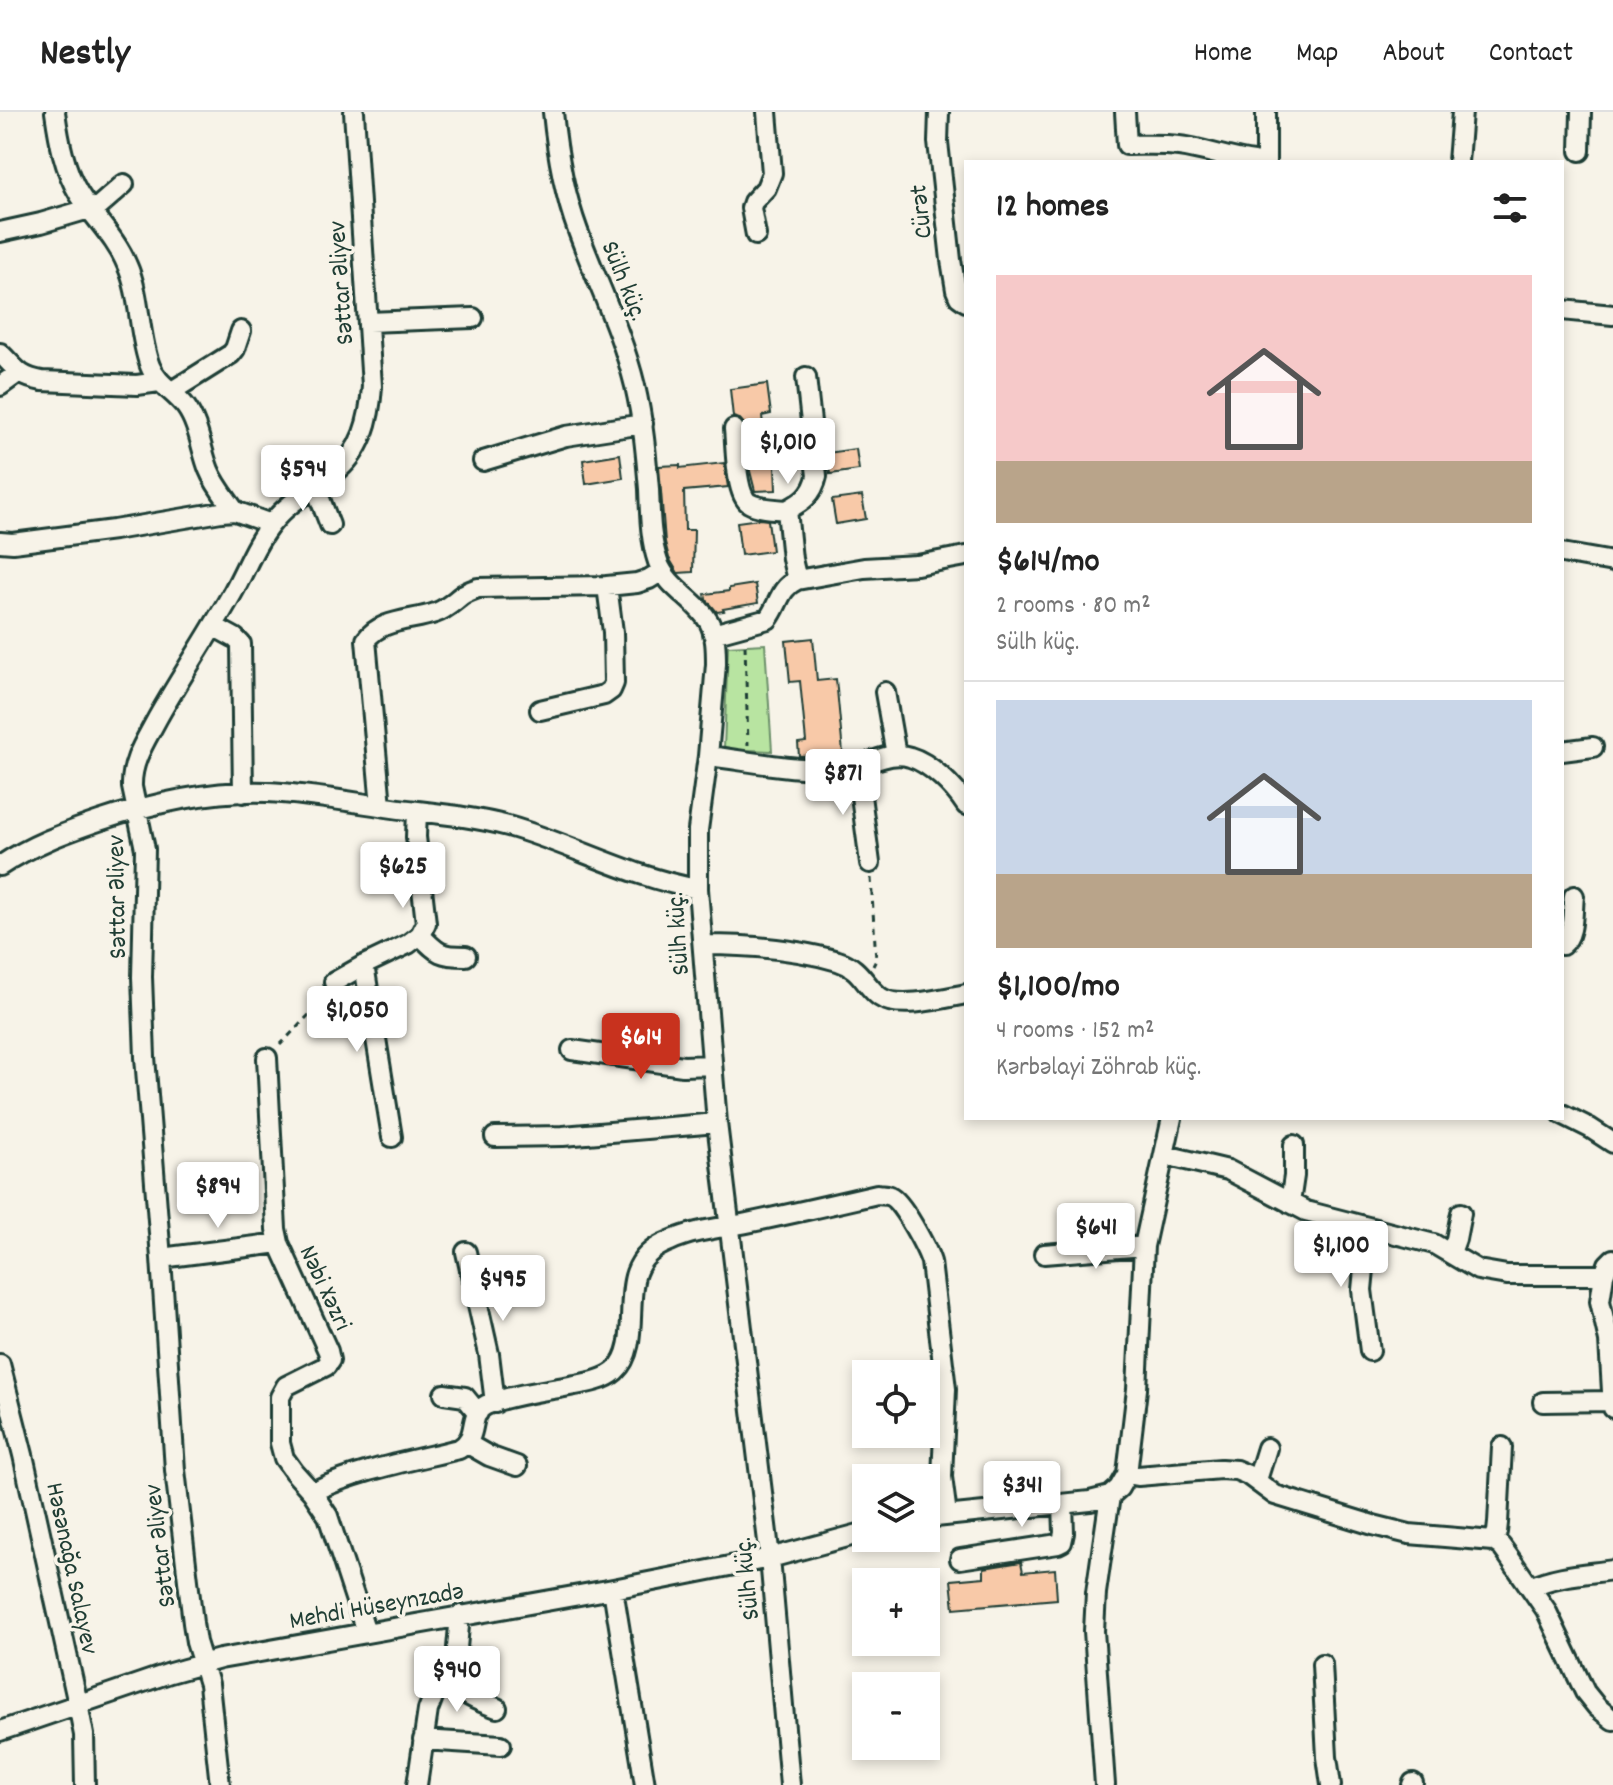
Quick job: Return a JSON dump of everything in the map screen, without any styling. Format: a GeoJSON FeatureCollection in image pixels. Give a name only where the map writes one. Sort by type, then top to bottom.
{"type":"FeatureCollection","features":[{"type":"Feature","properties":{"kind":"street"},"geometry":{"type":"LineString","coordinates":[[55,112],[65,163],[80,195],[119,249],[131,274],[152,371],[189,412],[209,471],[235,511]]}},
{"type":"Feature","properties":{"kind":"street","name":"Səttar Əliyev"},"geometry":{"type":"LineString","coordinates":[[220,1785],[209,1684],[193,1623],[175,1470],[145,1057],[142,977],[145,849],[131,777],[136,759],[173,689],[271,524],[292,502],[346,463],[357,448],[367,424],[372,386],[354,112]]}},
{"type":"Feature","properties":{"kind":"street","name":"Sülh küç."},"geometry":{"type":"LineString","coordinates":[[553,112],[557,152],[569,202],[625,348],[643,424],[656,554],[662,571],[673,586],[704,615],[713,634],[716,664],[698,830],[698,889],[717,1123],[770,1558],[790,1785]]}},
{"type":"Feature","properties":{"kind":"street"},"geometry":{"type":"LineString","coordinates":[[756,235],[751,208],[766,188],[772,173],[767,112]]}},
{"type":"Feature","properties":{"kind":"street","name":"Cürət"},"geometry":{"type":"LineString","coordinates":[[939,112],[938,142],[951,260],[956,290],[964,301]]}},
{"type":"Feature","properties":{"kind":"street"},"geometry":{"type":"LineString","coordinates":[[1125,112],[1128,154],[1158,144],[1181,146],[1239,160]]}},
{"type":"Feature","properties":{"kind":"street"},"geometry":{"type":"LineString","coordinates":[[1266,112],[1266,160]]}},
{"type":"Feature","properties":{"kind":"street"},"geometry":{"type":"LineString","coordinates":[[1458,160],[1462,112]]}},
{"type":"Feature","properties":{"kind":"street"},"geometry":{"type":"LineString","coordinates":[[1580,151],[1581,112]]}},
{"type":"Feature","properties":{"kind":"street"},"geometry":{"type":"LineString","coordinates":[[0,232],[91,209],[105,202],[124,184]]}},
{"type":"Feature","properties":{"kind":"street"},"geometry":{"type":"LineString","coordinates":[[1564,310],[1613,315]]}},
{"type":"Feature","properties":{"kind":"street"},"geometry":{"type":"LineString","coordinates":[[368,322],[473,318]]}},
{"type":"Feature","properties":{"kind":"street"},"geometry":{"type":"LineString","coordinates":[[0,353],[18,373],[42,381],[165,386],[231,354],[241,331]]}},
{"type":"Feature","properties":{"kind":"street"},"geometry":{"type":"LineString","coordinates":[[0,386],[18,373]]}},
{"type":"Feature","properties":{"kind":"street"},"geometry":{"type":"LineString","coordinates":[[734,429],[740,490],[747,502],[762,508],[787,510],[802,502],[815,485],[817,476],[806,377]]}},
{"type":"Feature","properties":{"kind":"street"},"geometry":{"type":"LineString","coordinates":[[483,461],[566,436],[643,424]]}},
{"type":"Feature","properties":{"kind":"street"},"geometry":{"type":"LineString","coordinates":[[315,486],[330,525]]}},
{"type":"Feature","properties":{"kind":"street"},"geometry":{"type":"LineString","coordinates":[[787,510],[797,580]]}},
{"type":"Feature","properties":{"kind":"street"},"geometry":{"type":"LineString","coordinates":[[0,542],[100,532],[235,511],[271,524]]}},
{"type":"Feature","properties":{"kind":"street"},"geometry":{"type":"LineString","coordinates":[[1564,553],[1613,562]]}},
{"type":"Feature","properties":{"kind":"street"},"geometry":{"type":"LineString","coordinates":[[713,634],[768,619],[788,583],[797,580],[864,568],[917,565],[964,556]]}},
{"type":"Feature","properties":{"kind":"street"},"geometry":{"type":"LineString","coordinates":[[381,806],[366,640],[371,632],[385,625],[437,613],[463,594],[478,588],[607,586],[637,583],[662,571]]}},
{"type":"Feature","properties":{"kind":"street"},"geometry":{"type":"LineString","coordinates":[[540,710],[604,695],[611,690],[614,683],[613,632],[607,586]]}},
{"type":"Feature","properties":{"kind":"street"},"geometry":{"type":"LineString","coordinates":[[213,626],[241,644],[243,793]]}},
{"type":"Feature","properties":{"kind":"street"},"geometry":{"type":"LineString","coordinates":[[885,692],[896,755]]}},
{"type":"Feature","properties":{"kind":"street"},"geometry":{"type":"LineString","coordinates":[[1564,751],[1593,747]]}},
{"type":"Feature","properties":{"kind":"street"},"geometry":{"type":"LineString","coordinates":[[708,756],[812,769],[857,766],[896,755],[911,757],[952,786],[964,802]]}},
{"type":"Feature","properties":{"kind":"street"},"geometry":{"type":"LineString","coordinates":[[857,766],[870,863]]}},
{"type":"Feature","properties":{"kind":"street"},"geometry":{"type":"LineString","coordinates":[[0,866],[50,838],[136,809],[182,799],[243,793],[285,794],[482,820],[508,826],[661,880],[698,889]]}},
{"type":"Feature","properties":{"kind":"street"},"geometry":{"type":"LineString","coordinates":[[334,982],[408,944],[420,935],[426,923],[416,837],[417,811]]}},
{"type":"Feature","properties":{"kind":"street"},"geometry":{"type":"LineString","coordinates":[[1564,944],[1570,936],[1574,896]]}},
{"type":"Feature","properties":{"kind":"street"},"geometry":{"type":"LineString","coordinates":[[420,935],[443,956],[466,956]]}},
{"type":"Feature","properties":{"kind":"street"},"geometry":{"type":"LineString","coordinates":[[703,945],[783,949],[841,962],[854,968],[881,998],[892,1002],[964,994]]}},
{"type":"Feature","properties":{"kind":"street"},"geometry":{"type":"LineString","coordinates":[[364,965],[392,1137]]}},
{"type":"Feature","properties":{"kind":"street"},"geometry":{"type":"LineString","coordinates":[[572,1050],[683,1066],[712,1065]]}},
{"type":"Feature","properties":{"kind":"street","name":"Nəbi Xəzri"},"geometry":{"type":"LineString","coordinates":[[267,1058],[276,1229],[279,1243],[330,1360],[326,1366],[286,1386],[280,1397],[280,1443],[284,1458],[328,1516],[366,1632]]}},
{"type":"Feature","properties":{"kind":"street"},"geometry":{"type":"LineString","coordinates":[[1564,1115],[1613,1143]]}},
{"type":"Feature","properties":{"kind":"street"},"geometry":{"type":"LineString","coordinates":[[940,1516],[1090,1501],[1110,1496],[1119,1488],[1127,1474],[1137,1389],[1144,1246],[1172,1120]]}},
{"type":"Feature","properties":{"kind":"street"},"geometry":{"type":"LineString","coordinates":[[495,1137],[563,1136],[717,1123]]}},
{"type":"Feature","properties":{"kind":"street"},"geometry":{"type":"LineString","coordinates":[[1290,1203],[1294,1145]]}},
{"type":"Feature","properties":{"kind":"street"},"geometry":{"type":"LineString","coordinates":[[1165,1155],[1228,1170],[1306,1211],[1324,1217],[1434,1244],[1478,1270],[1507,1275],[1608,1267],[1600,1301],[1609,1341],[1613,1408]]}},
{"type":"Feature","properties":{"kind":"street"},"geometry":{"type":"LineString","coordinates":[[312,1492],[359,1473],[459,1449],[468,1444],[478,1413],[484,1406],[591,1382],[612,1374],[627,1351],[635,1276],[650,1251],[697,1232],[877,1194],[891,1196],[901,1204],[928,1253],[946,1389],[942,1468],[947,1515]]}},
{"type":"Feature","properties":{"kind":"street"},"geometry":{"type":"LineString","coordinates":[[1451,1253],[1461,1213]]}},
{"type":"Feature","properties":{"kind":"street"},"geometry":{"type":"LineString","coordinates":[[1370,1351],[1362,1290],[1371,1228]]}},
{"type":"Feature","properties":{"kind":"street"},"geometry":{"type":"LineString","coordinates":[[161,1258],[279,1243]]}},
{"type":"Feature","properties":{"kind":"street"},"geometry":{"type":"LineString","coordinates":[[1044,1254],[1144,1246]]}},
{"type":"Feature","properties":{"kind":"street"},"geometry":{"type":"LineString","coordinates":[[466,1252],[489,1354],[495,1403]]}},
{"type":"Feature","properties":{"kind":"street","name":"Həsənağa Salayev"},"geometry":{"type":"LineString","coordinates":[[0,1364],[78,1704],[84,1735],[85,1785]]}},
{"type":"Feature","properties":{"kind":"street"},"geometry":{"type":"LineString","coordinates":[[444,1394],[465,1397],[478,1413]]}},
{"type":"Feature","properties":{"kind":"street"},"geometry":{"type":"LineString","coordinates":[[1543,1402],[1612,1401]]}},
{"type":"Feature","properties":{"kind":"street"},"geometry":{"type":"LineString","coordinates":[[468,1444],[517,1466]]}},
{"type":"Feature","properties":{"kind":"street"},"geometry":{"type":"LineString","coordinates":[[1493,1541],[1498,1523],[1502,1447]]}},
{"type":"Feature","properties":{"kind":"street"},"geometry":{"type":"LineString","coordinates":[[1257,1480],[1267,1448]]}},
{"type":"Feature","properties":{"kind":"street"},"geometry":{"type":"LineString","coordinates":[[1127,1474],[1138,1476],[1236,1470],[1257,1480],[1275,1495],[1373,1525],[1409,1534],[1493,1541],[1501,1546],[1546,1610],[1585,1692],[1613,1720]]}},
{"type":"Feature","properties":{"kind":"street"},"geometry":{"type":"LineString","coordinates":[[1105,1785],[1094,1631],[1096,1593],[1110,1496]]}},
{"type":"Feature","properties":{"kind":"street"},"geometry":{"type":"LineString","coordinates":[[960,1559],[1062,1542],[1063,1504]]}},
{"type":"Feature","properties":{"kind":"street","name":"Mehdi Hüseynzadə"},"geometry":{"type":"LineString","coordinates":[[0,1731],[203,1663],[613,1589],[770,1558],[852,1536]]}},
{"type":"Feature","properties":{"kind":"street"},"geometry":{"type":"LineString","coordinates":[[1531,1587],[1557,1578],[1613,1570]]}},
{"type":"Feature","properties":{"kind":"street"},"geometry":{"type":"LineString","coordinates":[[613,1589],[645,1785]]}},
{"type":"Feature","properties":{"kind":"street"},"geometry":{"type":"LineString","coordinates":[[417,1785],[428,1710],[436,1689],[453,1671],[460,1615]]}},
{"type":"Feature","properties":{"kind":"street"},"geometry":{"type":"LineString","coordinates":[[1322,1664],[1331,1785]]}},
{"type":"Feature","properties":{"kind":"street"},"geometry":{"type":"LineString","coordinates":[[447,1677],[471,1699],[497,1708]]}},
{"type":"Feature","properties":{"kind":"street"},"geometry":{"type":"LineString","coordinates":[[423,1740],[501,1745]]}},
{"type":"Feature","properties":{"kind":"path"},"geometry":{"type":"LineString","coordinates":[[745,645],[748,750]]}},
{"type":"Feature","properties":{"kind":"path"},"geometry":{"type":"LineString","coordinates":[[862,976],[876,960],[870,863]]}},
{"type":"Feature","properties":{"kind":"path"},"geometry":{"type":"LineString","coordinates":[[267,1058],[318,1007],[330,993],[334,982]]}},
{"type":"Feature","properties":{"kind":"green space"},"geometry":{"type":"Polygon","coordinates":[[[765,644],[772,751],[724,749],[728,646],[765,644]]]}},
{"type":"Feature","properties":{"kind":"building"},"geometry":{"type":"Polygon","coordinates":[[[767,384],[771,414],[762,416],[768,466],[775,466],[776,490],[755,491],[749,467],[746,427],[740,419],[733,417],[730,389],[767,384]]]}},
{"type":"Feature","properties":{"kind":"building"},"geometry":{"type":"Polygon","coordinates":[[[856,449],[859,470],[830,474],[827,453],[856,449]]]}},
{"type":"Feature","properties":{"kind":"building"},"geometry":{"type":"Polygon","coordinates":[[[620,454],[623,478],[586,484],[583,460],[620,454]]]}},
{"type":"Feature","properties":{"kind":"building"},"geometry":{"type":"Polygon","coordinates":[[[724,463],[728,487],[684,491],[685,530],[694,530],[693,572],[678,573],[669,558],[665,542],[659,466],[680,465],[680,468],[724,463]]]}},
{"type":"Feature","properties":{"kind":"building"},"geometry":{"type":"Polygon","coordinates":[[[862,496],[866,519],[836,524],[832,500],[862,496]]]}},
{"type":"Feature","properties":{"kind":"building"},"geometry":{"type":"Polygon","coordinates":[[[768,520],[772,551],[741,555],[737,522],[768,520]]]}},
{"type":"Feature","properties":{"kind":"building"},"geometry":{"type":"Polygon","coordinates":[[[755,584],[758,603],[717,612],[706,599],[705,594],[755,584]]]}},
{"type":"Feature","properties":{"kind":"building"},"geometry":{"type":"Polygon","coordinates":[[[813,638],[817,681],[836,679],[843,753],[799,756],[798,743],[806,742],[800,681],[790,682],[786,641],[813,638]]]}},
{"type":"Feature","properties":{"kind":"building"},"geometry":{"type":"Polygon","coordinates":[[[1021,1562],[1023,1572],[1055,1569],[1057,1599],[954,1608],[951,1580],[984,1577],[984,1568],[1021,1562]]]}}]}
